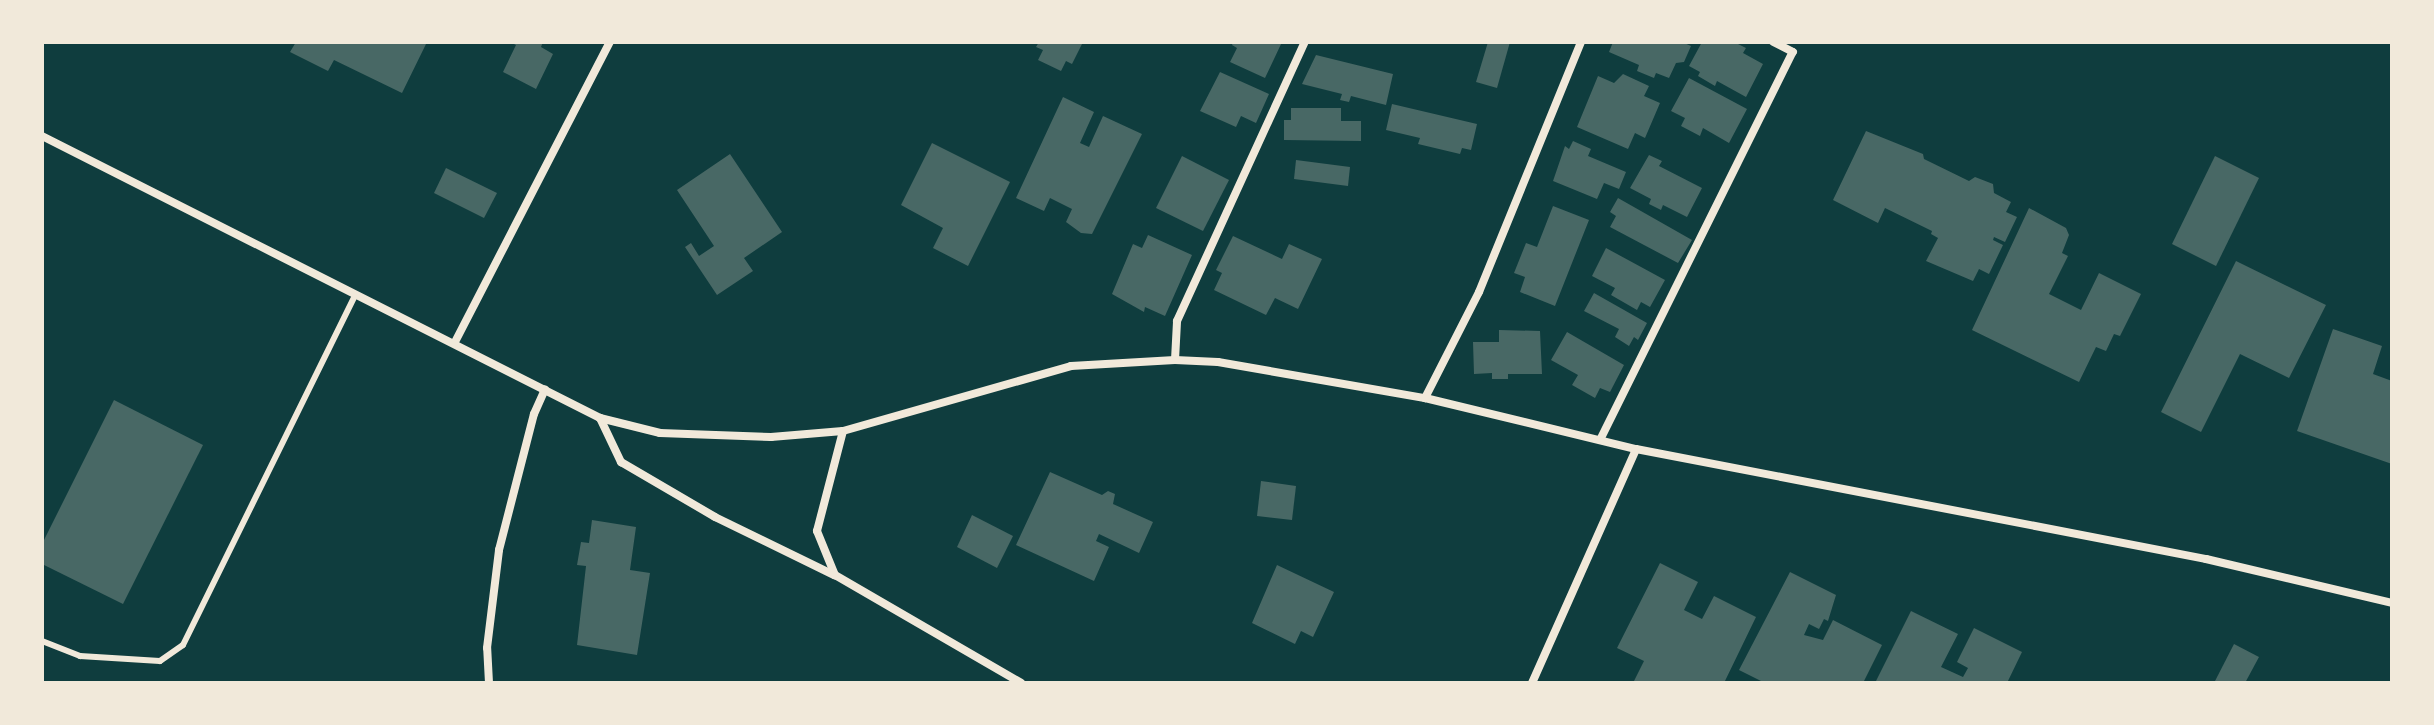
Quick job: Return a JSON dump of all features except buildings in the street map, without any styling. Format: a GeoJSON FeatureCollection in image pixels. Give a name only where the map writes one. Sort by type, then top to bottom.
{"type":"FeatureCollection","features":[{"type":"Feature","properties":{"kind":"street"},"geometry":{"type":"LineString","coordinates":[[455,342],[610,42]]}},
{"type":"Feature","properties":{"kind":"street"},"geometry":{"type":"LineString","coordinates":[[1175,360],[1177,321],[1305,42]]}},
{"type":"Feature","properties":{"kind":"street"},"geometry":{"type":"LineString","coordinates":[[1425,398],[1479,292],[1581,42]]}},
{"type":"Feature","properties":{"kind":"street"},"geometry":{"type":"LineString","coordinates":[[1601,438],[1793,52],[1773,42]]}},
{"type":"Feature","properties":{"kind":"street"},"geometry":{"type":"LineString","coordinates":[[42,136],[355,295],[455,342],[600,418],[660,433],[703,437],[771,437],[843,431],[1071,366],[1175,360],[1232,364],[1425,398],[1601,438],[1636,449],[2206,559],[2392,603]]}},
{"type":"Feature","properties":{"kind":"street"},"geometry":{"type":"LineString","coordinates":[[489,683],[487,648],[499,550],[534,414],[545,389]]}},
{"type":"Feature","properties":{"kind":"street"},"geometry":{"type":"LineString","coordinates":[[600,418],[621,462],[715,517],[835,575],[1021,683]]}},
{"type":"Feature","properties":{"kind":"street"},"geometry":{"type":"LineString","coordinates":[[835,575],[817,531],[843,431]]}},
{"type":"Feature","properties":{"kind":"street"},"geometry":{"type":"LineString","coordinates":[[1532,683],[1636,449]]}},
{"type":"Feature","properties":{"kind":"lane"},"geometry":{"type":"LineString","coordinates":[[42,641],[80,656],[160,661],[183,645],[355,295]]}}]}
